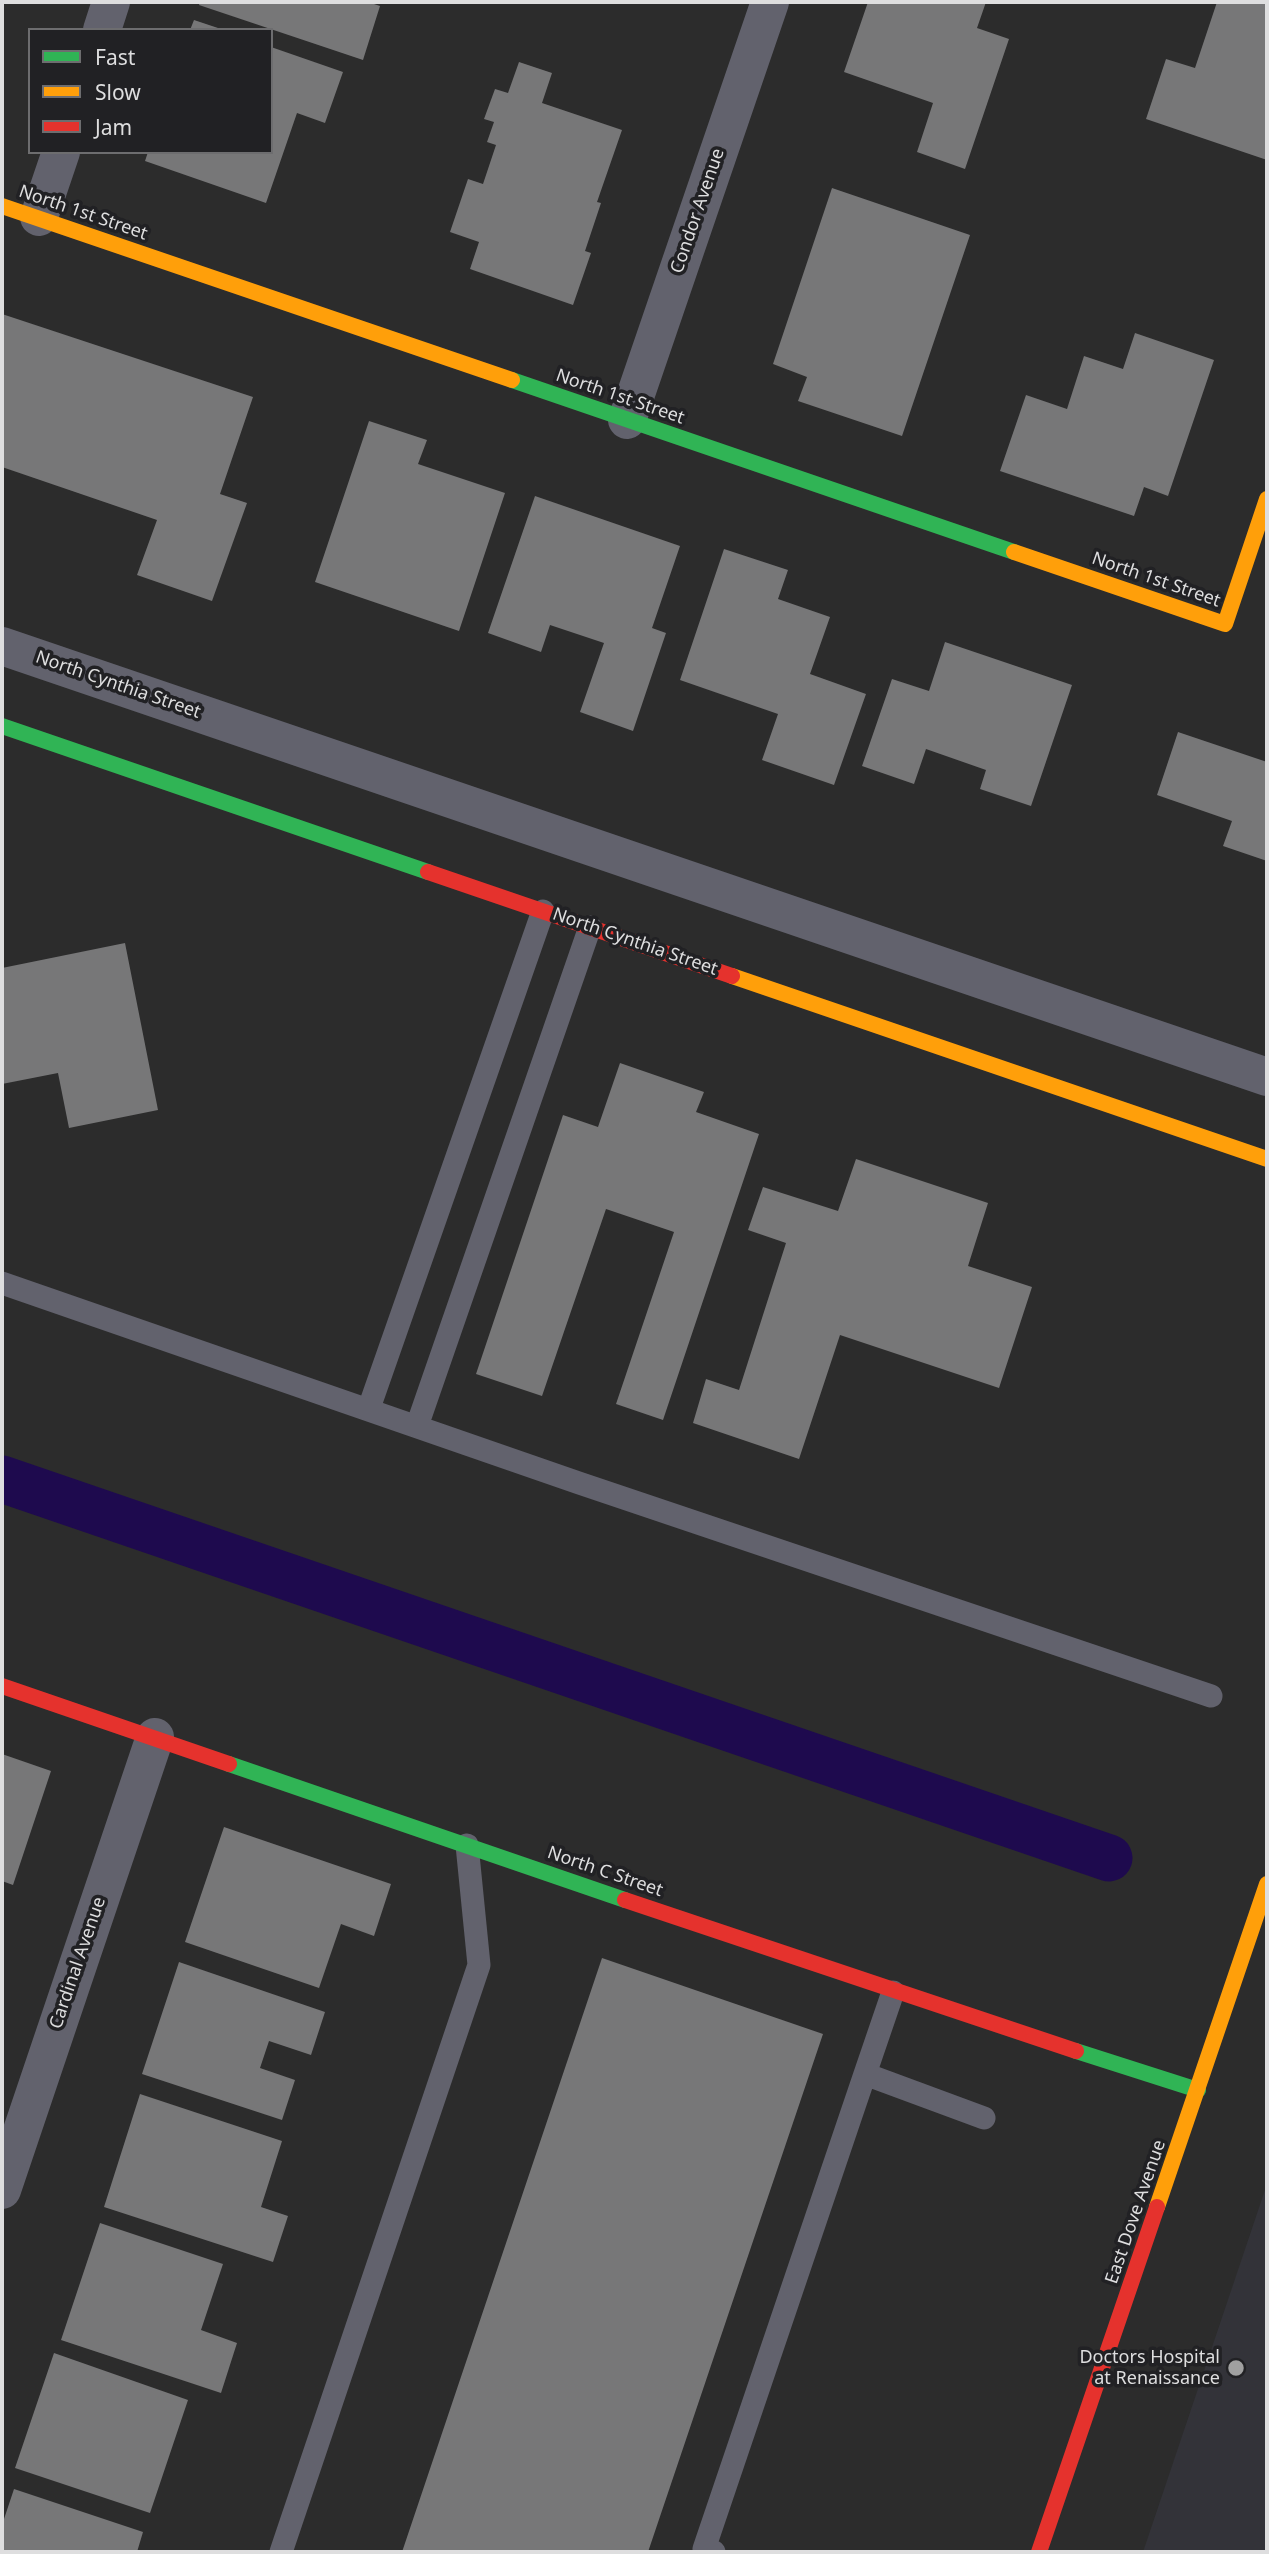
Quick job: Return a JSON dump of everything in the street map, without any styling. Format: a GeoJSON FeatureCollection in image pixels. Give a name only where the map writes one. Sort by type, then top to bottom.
{"type":"FeatureCollection","features":[{"type":"Feature","properties":{"kind":"street"},"geometry":{"type":"LineString","coordinates":[[103,28],[111,2]]}},
{"type":"Feature","properties":{"kind":"street","name":"Condor Avenue"},"geometry":{"type":"LineString","coordinates":[[627,420],[770,2]]}},
{"type":"Feature","properties":{"kind":"street"},"geometry":{"type":"LineString","coordinates":[[39,217],[60,154]]}},
{"type":"Feature","properties":{"kind":"street","name":"North 1st Street"},"geometry":{"type":"LineString","coordinates":[[2,206],[1225,624],[1267,499]]}},
{"type":"Feature","properties":{"kind":"street","name":"North Cynthia Street"},"geometry":{"type":"LineString","coordinates":[[2,646],[1267,1077]]}},
{"type":"Feature","properties":{"kind":"street","name":"North Cynthia Street"},"geometry":{"type":"LineString","coordinates":[[2,726],[1267,1159]]}},
{"type":"Feature","properties":{"kind":"street","name":"North C Street"},"geometry":{"type":"LineString","coordinates":[[2,1686],[893,1992],[1198,2090]]}},
{"type":"Feature","properties":{"kind":"street","name":"Cardinal Avenue"},"geometry":{"type":"LineString","coordinates":[[2,2190],[155,1737]]}},
{"type":"Feature","properties":{"kind":"street","name":"East Dove Avenue"},"geometry":{"type":"LineString","coordinates":[[1039,2552],[1267,1884]]}},
{"type":"Feature","properties":{"kind":"lane"},"geometry":{"type":"LineString","coordinates":[[369,1408],[543,911]]}},
{"type":"Feature","properties":{"kind":"lane"},"geometry":{"type":"LineString","coordinates":[[417,1426],[590,926]]}},
{"type":"Feature","properties":{"kind":"lane"},"geometry":{"type":"LineString","coordinates":[[2,1283],[1211,1696]]}},
{"type":"Feature","properties":{"kind":"lane"},"geometry":{"type":"LineString","coordinates":[[281,2552],[479,1965],[467,1845]]}},
{"type":"Feature","properties":{"kind":"lane"},"geometry":{"type":"LineString","coordinates":[[707,2551],[893,1992]]}},
{"type":"Feature","properties":{"kind":"lane"},"geometry":{"type":"LineString","coordinates":[[865,2074],[984,2118]]}},
{"type":"Feature","properties":{"kind":"shaded area","name":"Doctors Hospital at Renaissance"},"geometry":{"type":"Polygon","coordinates":[[[1267,2184],[1267,2552],[1143,2552],[1267,2184]]]}},
{"type":"Feature","properties":{"kind":"building"},"geometry":{"type":"Polygon","coordinates":[[[200,2],[368,2],[380,6],[363,60],[199,5],[200,2]]]}},
{"type":"Feature","properties":{"kind":"building"},"geometry":{"type":"Polygon","coordinates":[[[868,2],[986,2],[977,28],[1009,39],[965,169],[917,152],[933,103],[844,72],[868,2]]]}},
{"type":"Feature","properties":{"kind":"building"},"geometry":{"type":"Polygon","coordinates":[[[1217,2],[1267,2],[1267,160],[1146,119],[1166,59],[1195,68],[1217,2]]]}},
{"type":"Feature","properties":{"kind":"building"},"geometry":{"type":"Polygon","coordinates":[[[194,20],[218,28],[191,28],[194,20]]]}},
{"type":"Feature","properties":{"kind":"building"},"geometry":{"type":"Polygon","coordinates":[[[273,48],[343,72],[325,123],[297,113],[266,203],[145,161],[147,154],[273,154],[273,48]]]}},
{"type":"Feature","properties":{"kind":"building"},"geometry":{"type":"Polygon","coordinates":[[[519,62],[552,73],[542,103],[622,130],[597,202],[601,203],[585,251],[591,253],[573,305],[470,269],[479,242],[450,232],[468,179],[483,184],[496,145],[487,142],[494,122],[484,119],[495,89],[508,93],[519,62]]]}},
{"type":"Feature","properties":{"kind":"building"},"geometry":{"type":"Polygon","coordinates":[[[832,188],[970,235],[902,436],[798,401],[807,377],[773,364],[832,188]]]}},
{"type":"Feature","properties":{"kind":"building"},"geometry":{"type":"Polygon","coordinates":[[[2,314],[253,397],[220,494],[247,503],[212,601],[137,575],[157,520],[2,467],[2,314]]]}},
{"type":"Feature","properties":{"kind":"building"},"geometry":{"type":"Polygon","coordinates":[[[1135,333],[1214,360],[1168,496],[1144,487],[1134,516],[1000,471],[1026,395],[1067,409],[1084,356],[1123,369],[1135,333]]]}},
{"type":"Feature","properties":{"kind":"building"},"geometry":{"type":"Polygon","coordinates":[[[369,421],[427,440],[418,464],[505,493],[459,631],[315,582],[369,421]]]}},
{"type":"Feature","properties":{"kind":"building"},"geometry":{"type":"Polygon","coordinates":[[[535,496],[680,546],[652,628],[666,633],[633,731],[580,712],[604,643],[550,625],[541,652],[488,633],[535,496]]]}},
{"type":"Feature","properties":{"kind":"building"},"geometry":{"type":"Polygon","coordinates":[[[724,549],[788,570],[778,599],[830,617],[810,674],[866,694],[834,785],[762,760],[778,714],[680,680],[724,549]]]}},
{"type":"Feature","properties":{"kind":"building"},"geometry":{"type":"Polygon","coordinates":[[[945,642],[1072,685],[1031,806],[980,789],[986,770],[926,749],[914,784],[862,766],[892,679],[929,691],[945,642]]]}},
{"type":"Feature","properties":{"kind":"building"},"geometry":{"type":"Polygon","coordinates":[[[1178,732],[1267,762],[1267,861],[1223,846],[1232,821],[1157,795],[1178,732]]]}},
{"type":"Feature","properties":{"kind":"building"},"geometry":{"type":"Polygon","coordinates":[[[125,943],[158,1110],[69,1128],[58,1073],[2,1084],[2,968],[125,943]]]}},
{"type":"Feature","properties":{"kind":"building"},"geometry":{"type":"Polygon","coordinates":[[[620,1063],[704,1092],[696,1112],[759,1134],[663,1420],[616,1404],[674,1232],[606,1209],[542,1396],[476,1374],[563,1115],[598,1127],[620,1063]]]}},
{"type":"Feature","properties":{"kind":"building"},"geometry":{"type":"Polygon","coordinates":[[[856,1159],[988,1203],[968,1266],[1032,1287],[999,1388],[840,1335],[799,1459],[693,1423],[706,1379],[739,1390],[786,1243],[748,1230],[763,1187],[838,1211],[856,1159]]]}},
{"type":"Feature","properties":{"kind":"building"},"geometry":{"type":"Polygon","coordinates":[[[2,1754],[51,1771],[13,1885],[2,1881],[2,1754]]]}},
{"type":"Feature","properties":{"kind":"building"},"geometry":{"type":"Polygon","coordinates":[[[224,1827],[391,1884],[374,1936],[341,1924],[319,1988],[185,1942],[224,1827]]]}},
{"type":"Feature","properties":{"kind":"building"},"geometry":{"type":"Polygon","coordinates":[[[602,1958],[823,2034],[648,2552],[402,2552],[602,1958]]]}},
{"type":"Feature","properties":{"kind":"building"},"geometry":{"type":"Polygon","coordinates":[[[179,1962],[325,2012],[311,2055],[269,2041],[260,2068],[295,2080],[282,2120],[142,2074],[179,1962]]]}},
{"type":"Feature","properties":{"kind":"building"},"geometry":{"type":"Polygon","coordinates":[[[140,2094],[282,2141],[261,2207],[288,2216],[273,2262],[104,2207],[140,2094]]]}},
{"type":"Feature","properties":{"kind":"building"},"geometry":{"type":"Polygon","coordinates":[[[100,2223],[223,2264],[201,2330],[237,2343],[221,2393],[61,2340],[100,2223]]]}},
{"type":"Feature","properties":{"kind":"building"},"geometry":{"type":"Polygon","coordinates":[[[54,2353],[188,2400],[150,2513],[15,2468],[54,2353]]]}},
{"type":"Feature","properties":{"kind":"building"},"geometry":{"type":"Polygon","coordinates":[[[14,2489],[143,2532],[137,2552],[2,2552],[2,2525],[14,2489]]]}},
{"type":"Feature","properties":{"kind":"waterway"},"geometry":{"type":"LineString","coordinates":[[2,1479],[1109,1858]]}},
{"type":"Feature","properties":{"kind":"traffic: fast"},"geometry":{"type":"LineString","coordinates":[[512,380],[1014,552]]}},
{"type":"Feature","properties":{"kind":"traffic: fast"},"geometry":{"type":"LineString","coordinates":[[2,726],[428,872]]}},
{"type":"Feature","properties":{"kind":"traffic: fast"},"geometry":{"type":"LineString","coordinates":[[229,1764],[625,1900]]}},
{"type":"Feature","properties":{"kind":"traffic: fast"},"geometry":{"type":"LineString","coordinates":[[1076,2051],[1198,2090]]}},
{"type":"Feature","properties":{"kind":"traffic: slow"},"geometry":{"type":"LineString","coordinates":[[2,206],[512,380]]}},
{"type":"Feature","properties":{"kind":"traffic: slow"},"geometry":{"type":"LineString","coordinates":[[1014,552],[1225,624],[1267,499]]}},
{"type":"Feature","properties":{"kind":"traffic: slow"},"geometry":{"type":"LineString","coordinates":[[732,976],[1267,1159]]}},
{"type":"Feature","properties":{"kind":"traffic: slow"},"geometry":{"type":"LineString","coordinates":[[1157,2207],[1267,1884]]}},
{"type":"Feature","properties":{"kind":"traffic: jam"},"geometry":{"type":"LineString","coordinates":[[428,872],[732,976]]}},
{"type":"Feature","properties":{"kind":"traffic: jam"},"geometry":{"type":"LineString","coordinates":[[2,1686],[229,1764]]}},
{"type":"Feature","properties":{"kind":"traffic: jam"},"geometry":{"type":"LineString","coordinates":[[625,1900],[1076,2051]]}},
{"type":"Feature","properties":{"kind":"traffic: jam"},"geometry":{"type":"LineString","coordinates":[[1039,2552],[1157,2207]]}},
{"type":"Feature","properties":{"kind":"place","name":"Doctors Hospital at Renaissance"},"geometry":{"type":"Point","coordinates":[1236,2368]}}]}
